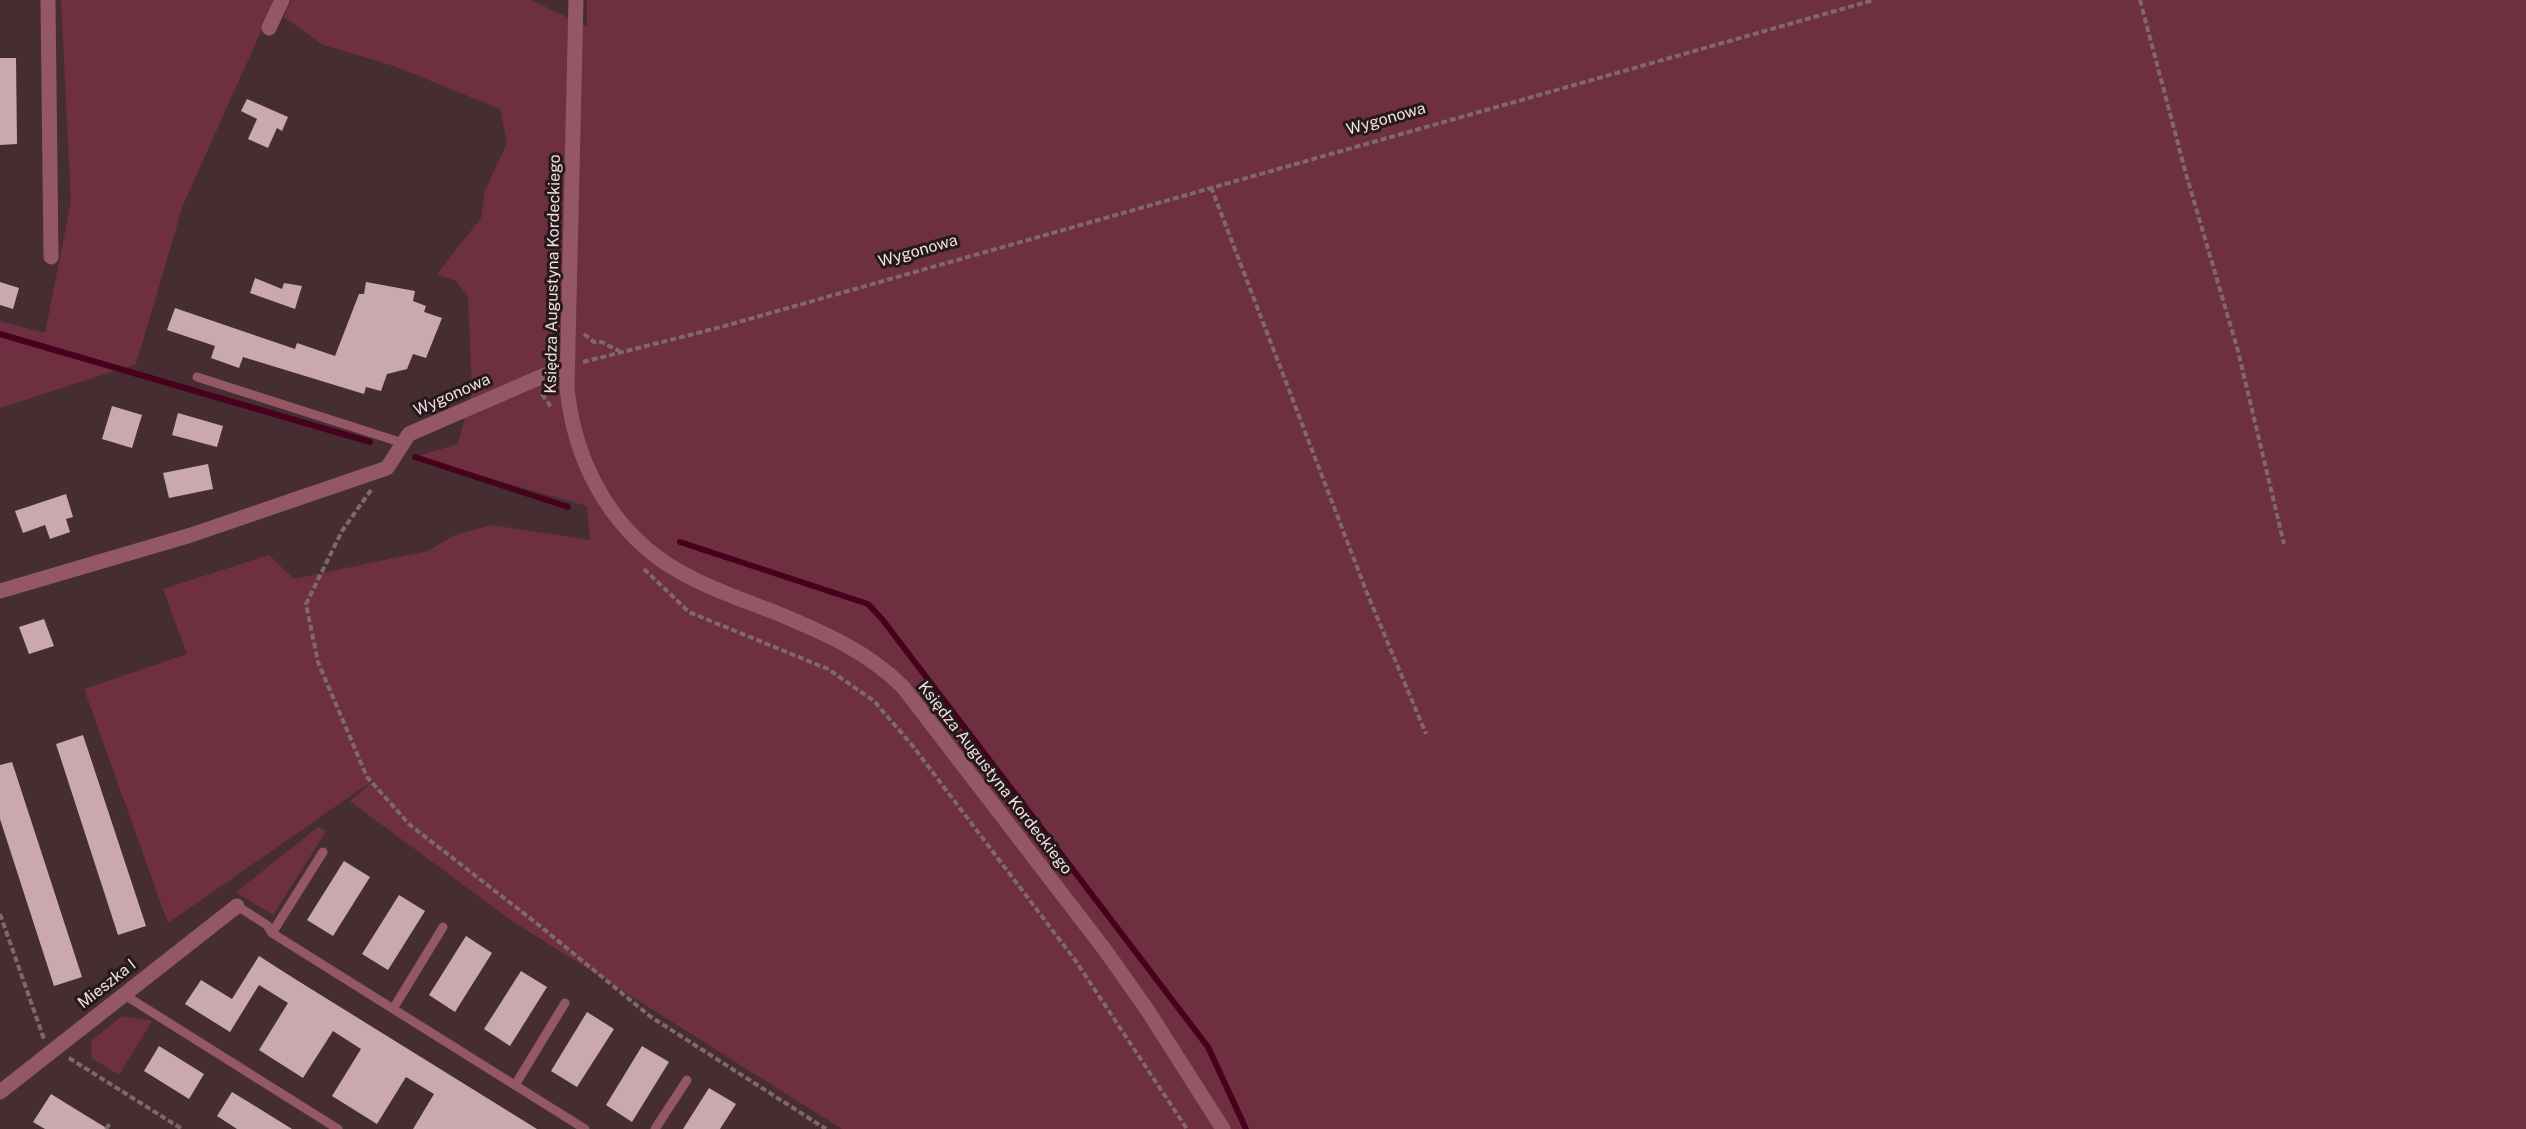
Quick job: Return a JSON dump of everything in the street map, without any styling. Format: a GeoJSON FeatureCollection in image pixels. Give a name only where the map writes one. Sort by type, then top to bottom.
{"type":"FeatureCollection","features":[{"type":"Feature","properties":{"kind":"street"},"geometry":{"type":"LineString","coordinates":[[48,0],[51,257]]}},
{"type":"Feature","properties":{"kind":"street"},"geometry":{"type":"LineString","coordinates":[[269,28],[282,0]]}},
{"type":"Feature","properties":{"kind":"street","name":"Księdza Augustyna Kordeckiego"},"geometry":{"type":"LineString","coordinates":[[576,0],[566,366],[569,406],[577,442],[599,492],[621,522],[650,551],[682,573],[843,642],[871,659],[898,682],[930,720],[1105,950],[1148,1011],[1223,1129]]}},
{"type":"Feature","properties":{"kind":"street","name":"Wygonowa"},"geometry":{"type":"LineString","coordinates":[[387,468],[409,434],[566,366]]}},
{"type":"Feature","properties":{"kind":"street"},"geometry":{"type":"LineString","coordinates":[[0,591],[191,535],[387,468]]}},
{"type":"Feature","properties":{"kind":"street","name":"Mieszka I"},"geometry":{"type":"LineString","coordinates":[[0,1092],[53,1048],[237,906]]}},
{"type":"Feature","properties":{"kind":"lane"},"geometry":{"type":"LineString","coordinates":[[197,376],[403,442]]}},
{"type":"Feature","properties":{"kind":"lane"},"geometry":{"type":"LineString","coordinates":[[272,933],[323,852]]}},
{"type":"Feature","properties":{"kind":"lane"},"geometry":{"type":"LineString","coordinates":[[237,906],[267,925],[272,933],[585,1129]]}},
{"type":"Feature","properties":{"kind":"lane"},"geometry":{"type":"LineString","coordinates":[[393,1009],[443,927]]}},
{"type":"Feature","properties":{"kind":"lane"},"geometry":{"type":"LineString","coordinates":[[123,994],[338,1129]]}},
{"type":"Feature","properties":{"kind":"lane"},"geometry":{"type":"LineString","coordinates":[[515,1085],[565,1003]]}},
{"type":"Feature","properties":{"kind":"lane"},"geometry":{"type":"LineString","coordinates":[[655,1129],[687,1080]]}},
{"type":"Feature","properties":{"kind":"path","name":"Wygonowa"},"geometry":{"type":"LineString","coordinates":[[566,366],[721,327],[1874,0]]}},
{"type":"Feature","properties":{"kind":"path"},"geometry":{"type":"LineString","coordinates":[[2140,0],[2186,174],[2238,351],[2284,544]]}},
{"type":"Feature","properties":{"kind":"path"},"geometry":{"type":"LineString","coordinates":[[1211,187],[1363,582],[1426,734]]}},
{"type":"Feature","properties":{"kind":"path"},"geometry":{"type":"LineString","coordinates":[[533,396],[542,394],[547,398],[553,414]]}},
{"type":"Feature","properties":{"kind":"path"},"geometry":{"type":"LineString","coordinates":[[387,468],[342,531],[306,604],[318,662],[367,777],[410,825],[535,922],[651,1017],[826,1129]]}},
{"type":"Feature","properties":{"kind":"path"},"geometry":{"type":"LineString","coordinates":[[642,567],[689,612],[828,669],[874,701],[912,745],[1075,960],[1187,1129]]}},
{"type":"Feature","properties":{"kind":"path"},"geometry":{"type":"LineString","coordinates":[[0,914],[41,1036],[53,1048],[182,1129]]}},
{"type":"Feature","properties":{"kind":"path"},"geometry":{"type":"LineString","coordinates":[[106,1129],[110,1123]]}},
{"type":"Feature","properties":{"kind":"shaded area"},"geometry":{"type":"Polygon","coordinates":[[[61,0],[275,0],[183,205],[136,364],[0,408],[0,321],[45,333],[71,202],[61,0]]]}},
{"type":"Feature","properties":{"kind":"shaded area"},"geometry":{"type":"Polygon","coordinates":[[[291,0],[531,0],[587,27],[587,0],[2526,0],[2526,1129],[842,1129],[509,919],[350,801],[375,779],[168,923],[84,689],[187,654],[163,589],[269,555],[294,579],[428,551],[455,535],[491,525],[590,540],[587,506],[415,457],[458,444],[472,391],[468,296],[456,281],[437,274],[481,218],[485,191],[507,143],[500,109],[394,66],[323,45],[284,17],[291,0]]]}},
{"type":"Feature","properties":{"kind":"shaded area"},"geometry":{"type":"Polygon","coordinates":[[[318,827],[326,831],[273,915],[236,892],[318,827]]]}},
{"type":"Feature","properties":{"kind":"shaded area"},"geometry":{"type":"Polygon","coordinates":[[[122,1016],[152,1021],[119,1075],[92,1058],[91,1041],[122,1016]]]}},
{"type":"Feature","properties":{"kind":"building"},"geometry":{"type":"Polygon","coordinates":[[[0,58],[16,58],[17,144],[0,145],[0,58]]]}},
{"type":"Feature","properties":{"kind":"building"},"geometry":{"type":"Polygon","coordinates":[[[247,99],[288,117],[282,131],[277,128],[268,148],[248,139],[257,119],[241,111],[247,99]]]}},
{"type":"Feature","properties":{"kind":"building"},"geometry":{"type":"Polygon","coordinates":[[[255,278],[282,289],[284,283],[302,286],[295,309],[250,293],[255,278]]]}},
{"type":"Feature","properties":{"kind":"building"},"geometry":{"type":"Polygon","coordinates":[[[0,282],[19,288],[13,309],[0,305],[0,282]]]}},
{"type":"Feature","properties":{"kind":"building"},"geometry":{"type":"Polygon","coordinates":[[[366,282],[415,291],[413,301],[426,306],[424,312],[442,318],[426,358],[413,354],[407,369],[387,374],[381,391],[366,387],[364,394],[243,357],[239,368],[211,358],[215,346],[167,330],[175,308],[295,349],[297,343],[335,356],[359,294],[364,294],[366,282]]]}},
{"type":"Feature","properties":{"kind":"building"},"geometry":{"type":"Polygon","coordinates":[[[112,406],[142,415],[132,448],[102,439],[112,406]]]}},
{"type":"Feature","properties":{"kind":"building"},"geometry":{"type":"Polygon","coordinates":[[[178,413],[223,426],[217,447],[172,435],[178,413]]]}},
{"type":"Feature","properties":{"kind":"building"},"geometry":{"type":"Polygon","coordinates":[[[208,464],[213,489],[169,498],[163,473],[208,464]]]}},
{"type":"Feature","properties":{"kind":"building"},"geometry":{"type":"Polygon","coordinates":[[[66,494],[73,517],[66,519],[70,532],[50,539],[45,525],[23,533],[15,511],[66,494]]]}},
{"type":"Feature","properties":{"kind":"building"},"geometry":{"type":"Polygon","coordinates":[[[44,619],[54,646],[29,654],[19,627],[44,619]]]}},
{"type":"Feature","properties":{"kind":"building"},"geometry":{"type":"Polygon","coordinates":[[[83,735],[146,926],[118,935],[56,744],[83,735]]]}},
{"type":"Feature","properties":{"kind":"building"},"geometry":{"type":"Polygon","coordinates":[[[12,762],[82,977],[54,986],[0,819],[0,765],[12,762]]]}},
{"type":"Feature","properties":{"kind":"building"},"geometry":{"type":"Polygon","coordinates":[[[344,861],[370,877],[333,936],[307,920],[344,861]]]}},
{"type":"Feature","properties":{"kind":"building"},"geometry":{"type":"Polygon","coordinates":[[[399,895],[425,911],[388,970],[362,954],[399,895]]]}},
{"type":"Feature","properties":{"kind":"building"},"geometry":{"type":"Polygon","coordinates":[[[466,936],[492,953],[455,1012],[429,995],[466,936]]]}},
{"type":"Feature","properties":{"kind":"building"},"geometry":{"type":"Polygon","coordinates":[[[259,956],[537,1129],[413,1129],[434,1094],[406,1077],[377,1124],[332,1096],[361,1049],[333,1031],[303,1078],[259,1050],[288,1003],[259,985],[230,1032],[185,1004],[201,980],[232,999],[259,956]]]}},
{"type":"Feature","properties":{"kind":"building"},"geometry":{"type":"Polygon","coordinates":[[[521,971],[547,987],[510,1046],[484,1029],[521,971]]]}},
{"type":"Feature","properties":{"kind":"building"},"geometry":{"type":"Polygon","coordinates":[[[587,1012],[614,1029],[577,1087],[551,1071],[587,1012]]]}},
{"type":"Feature","properties":{"kind":"building"},"geometry":{"type":"Polygon","coordinates":[[[159,1046],[204,1074],[189,1099],[144,1071],[159,1046]]]}},
{"type":"Feature","properties":{"kind":"building"},"geometry":{"type":"Polygon","coordinates":[[[642,1046],[669,1062],[632,1122],[606,1105],[642,1046]]]}},
{"type":"Feature","properties":{"kind":"building"},"geometry":{"type":"Polygon","coordinates":[[[709,1088],[736,1104],[720,1129],[683,1129],[709,1088]]]}},
{"type":"Feature","properties":{"kind":"building"},"geometry":{"type":"Polygon","coordinates":[[[232,1092],[292,1129],[237,1129],[217,1116],[232,1092]]]}},
{"type":"Feature","properties":{"kind":"building"},"geometry":{"type":"Polygon","coordinates":[[[51,1094],[108,1129],[45,1129],[33,1122],[51,1094]]]}},
{"type":"Feature","properties":{"kind":"waterway"},"geometry":{"type":"LineString","coordinates":[[0,334],[370,442]]}},
{"type":"Feature","properties":{"kind":"waterway"},"geometry":{"type":"LineString","coordinates":[[415,457],[568,507]]}},
{"type":"Feature","properties":{"kind":"waterway"},"geometry":{"type":"LineString","coordinates":[[680,542],[868,604],[882,619],[1208,1047],[1246,1129]]}}]}
